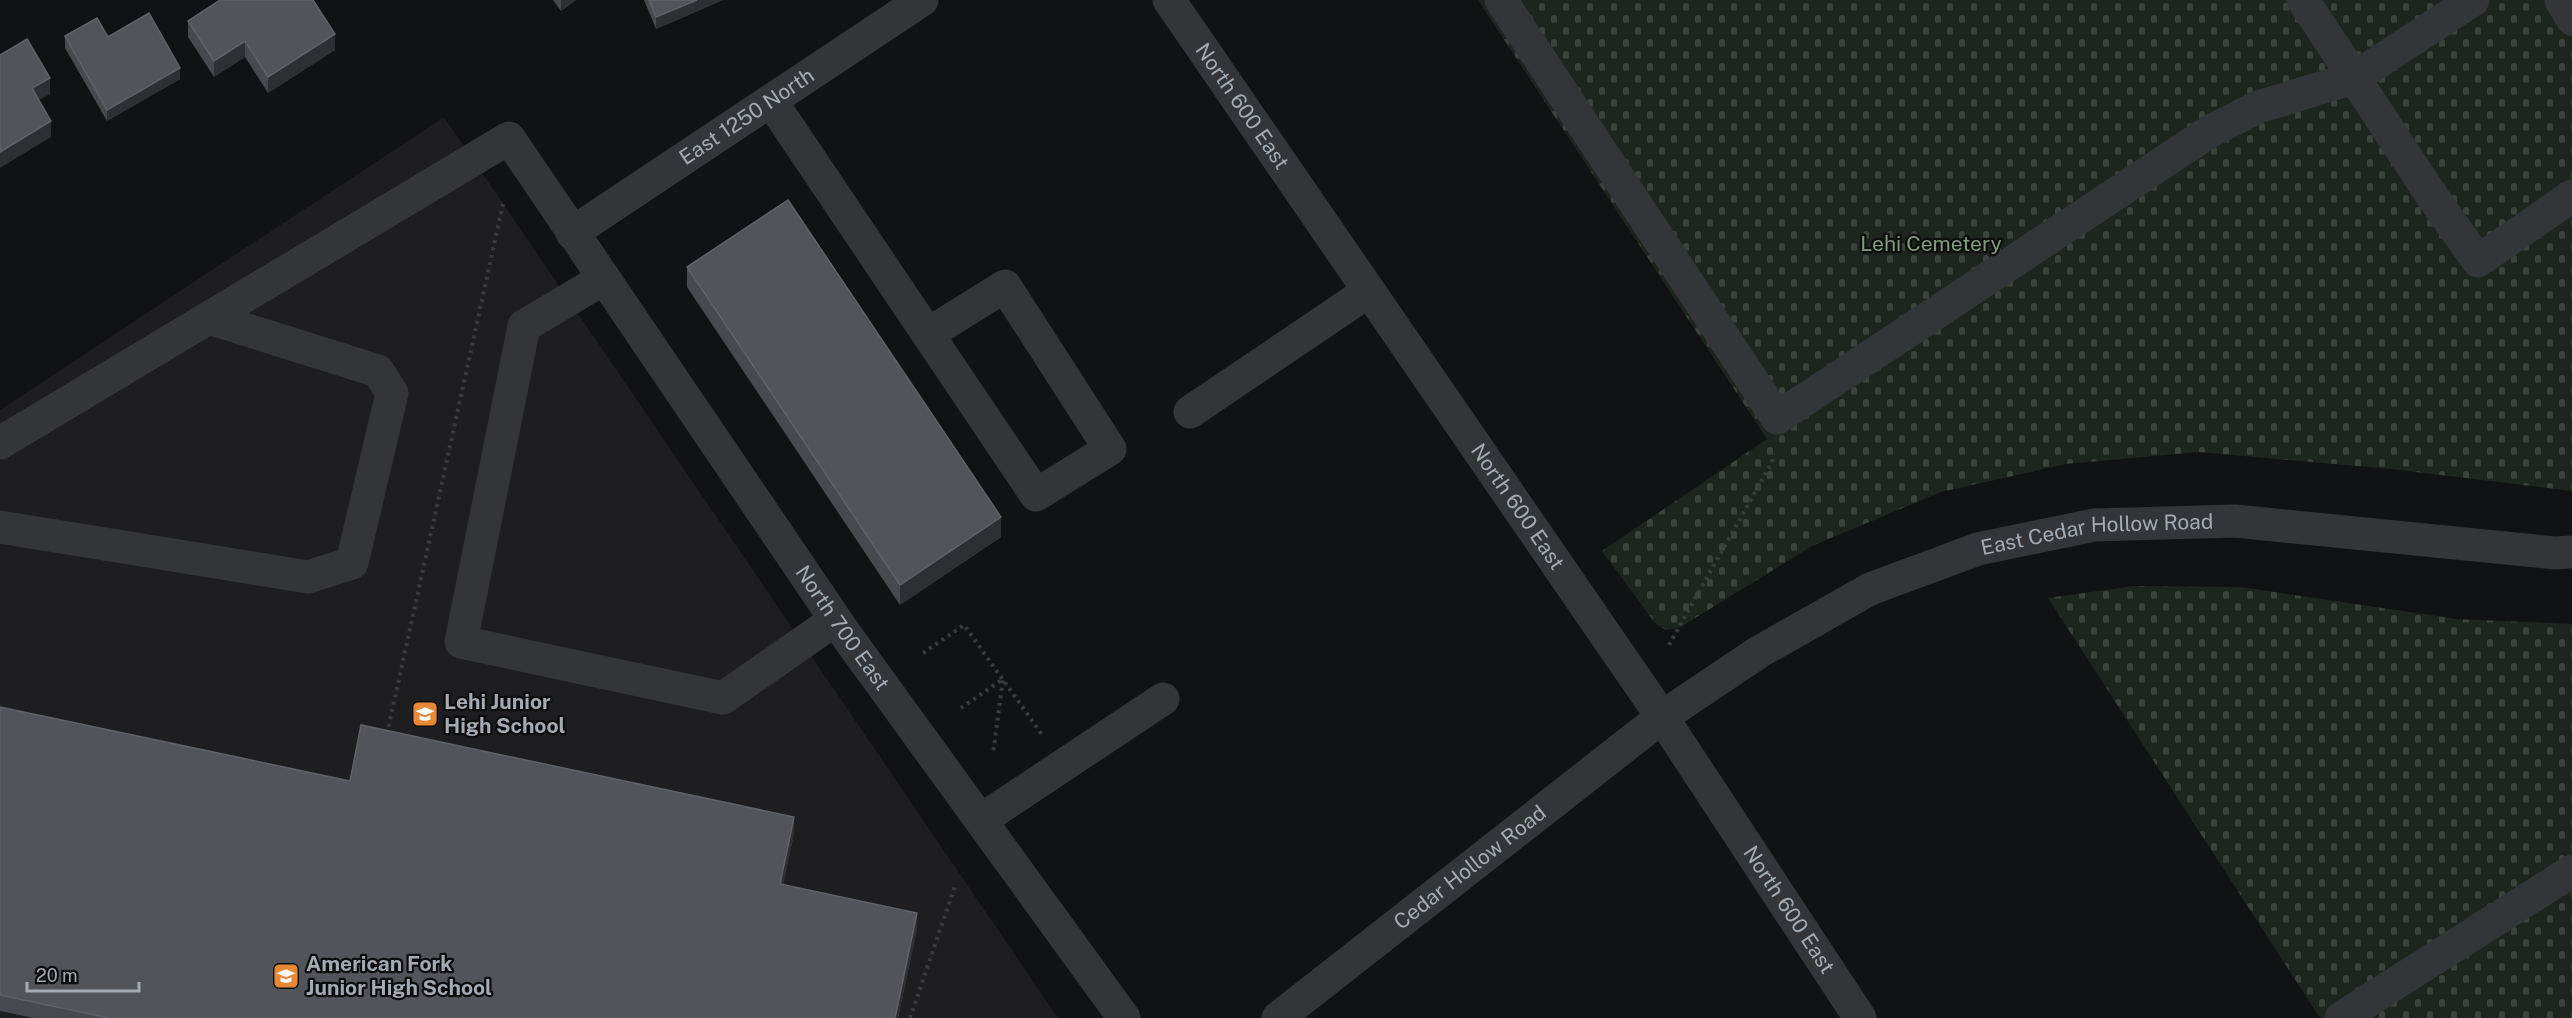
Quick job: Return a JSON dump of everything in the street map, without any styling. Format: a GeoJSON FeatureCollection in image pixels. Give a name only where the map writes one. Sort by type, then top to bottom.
{"type":"FeatureCollection","features":[{"type":"Feature","properties":{"kind":"street","name":"East 1250 North"},"geometry":{"type":"LineString","coordinates":[[572,233],[922,0]]}},
{"type":"Feature","properties":{"kind":"street","name":"North 600 East"},"geometry":{"type":"LineString","coordinates":[[1169,0],[1662,717],[1860,1018]]}},
{"type":"Feature","properties":{"kind":"street"},"geometry":{"type":"LineString","coordinates":[[1501,0],[1777,418],[2209,132],[2258,107],[2354,78],[2473,0]]}},
{"type":"Feature","properties":{"kind":"street"},"geometry":{"type":"LineString","coordinates":[[2303,0],[2478,261],[2572,196]]}},
{"type":"Feature","properties":{"kind":"street"},"geometry":{"type":"LineString","coordinates":[[2561,0],[2572,19]]}},
{"type":"Feature","properties":{"kind":"street"},"geometry":{"type":"LineString","coordinates":[[771,101],[1036,495],[1110,449],[1005,286],[928,334]]}},
{"type":"Feature","properties":{"kind":"street","name":"North 700 East"},"geometry":{"type":"LineString","coordinates":[[209,318],[509,138],[835,620],[1124,1018]]}},
{"type":"Feature","properties":{"kind":"street"},"geometry":{"type":"LineString","coordinates":[[603,279],[524,326],[461,642],[723,698],[835,620]]}},
{"type":"Feature","properties":{"kind":"street"},"geometry":{"type":"LineString","coordinates":[[1190,412],[1369,291]]}},
{"type":"Feature","properties":{"kind":"street"},"geometry":{"type":"LineString","coordinates":[[0,443],[209,318],[378,371],[392,393],[352,563],[308,578],[0,527]]}},
{"type":"Feature","properties":{"kind":"street","name":"East Cedar Hollow Road"},"geometry":{"type":"LineString","coordinates":[[1662,717],[1759,652],[1870,589],[1978,549],[2094,525],[2235,521],[2555,553],[2572,552]]}},
{"type":"Feature","properties":{"kind":"street"},"geometry":{"type":"LineString","coordinates":[[981,820],[1163,699]]}},
{"type":"Feature","properties":{"kind":"street","name":"Cedar Hollow Road"},"geometry":{"type":"LineString","coordinates":[[1278,1018],[1662,717]]}},
{"type":"Feature","properties":{"kind":"street"},"geometry":{"type":"LineString","coordinates":[[2341,1018],[2572,871]]}},
{"type":"Feature","properties":{"kind":"path"},"geometry":{"type":"LineString","coordinates":[[387,734],[503,204]]}},
{"type":"Feature","properties":{"kind":"path"},"geometry":{"type":"LineString","coordinates":[[1669,645],[1772,462],[1777,418]]}},
{"type":"Feature","properties":{"kind":"path"},"geometry":{"type":"LineString","coordinates":[[923,653],[964,625],[1044,737]]}},
{"type":"Feature","properties":{"kind":"path"},"geometry":{"type":"LineString","coordinates":[[961,708],[1003,679]]}},
{"type":"Feature","properties":{"kind":"path"},"geometry":{"type":"LineString","coordinates":[[993,754],[1003,679]]}},
{"type":"Feature","properties":{"kind":"path"},"geometry":{"type":"LineString","coordinates":[[910,1018],[955,886]]}},
{"type":"Feature","properties":{"kind":"shaded area","name":"Lehi Junior High School"},"geometry":{"type":"Polygon","coordinates":[[[444,117],[1058,1018],[0,1018],[0,410],[444,117]]]}},
{"type":"Feature","properties":{"kind":"green space","name":"Lehi Cemetery"},"geometry":{"type":"Polygon","coordinates":[[[1478,0],[2572,0],[2572,491],[2391,469],[2199,452],[2066,464],[1941,492],[1812,546],[1679,628],[1666,630],[1655,623],[1602,551],[1767,439],[1478,0]]]}},
{"type":"Feature","properties":{"kind":"green space"},"geometry":{"type":"Polygon","coordinates":[[[2134,586],[2240,587],[2457,619],[2572,624],[2572,1018],[2320,1018],[2048,598],[2134,586]]]}},
{"type":"Feature","properties":{"kind":"building"},"geometry":{"type":"Polygon","coordinates":[[[220,0],[313,0],[335,34],[268,77],[245,41],[214,61],[188,21],[220,0]]]}},
{"type":"Feature","properties":{"kind":"building"},"geometry":{"type":"Polygon","coordinates":[[[649,0],[697,0],[656,17],[649,0]]]}},
{"type":"Feature","properties":{"kind":"building"},"geometry":{"type":"Polygon","coordinates":[[[149,13],[180,68],[107,110],[65,36],[97,18],[108,37],[149,13]]]}},
{"type":"Feature","properties":{"kind":"building"},"geometry":{"type":"Polygon","coordinates":[[[27,39],[50,78],[32,88],[51,121],[0,152],[0,55],[27,39]]]}},
{"type":"Feature","properties":{"kind":"building"},"geometry":{"type":"Polygon","coordinates":[[[788,200],[1001,517],[900,585],[687,267],[788,200]]]}},
{"type":"Feature","properties":{"kind":"building"},"geometry":{"type":"Polygon","coordinates":[[[0,707],[350,781],[361,725],[794,817],[780,884],[917,913],[895,1018],[109,1018],[0,995],[0,707]]]}},
{"type":"Feature","properties":{"kind":"place","name":"Lehi Junior High School"},"geometry":{"type":"Point","coordinates":[425,714]}},
{"type":"Feature","properties":{"kind":"place","name":"American Fork Junior High School"},"geometry":{"type":"Point","coordinates":[286,976]}}]}
